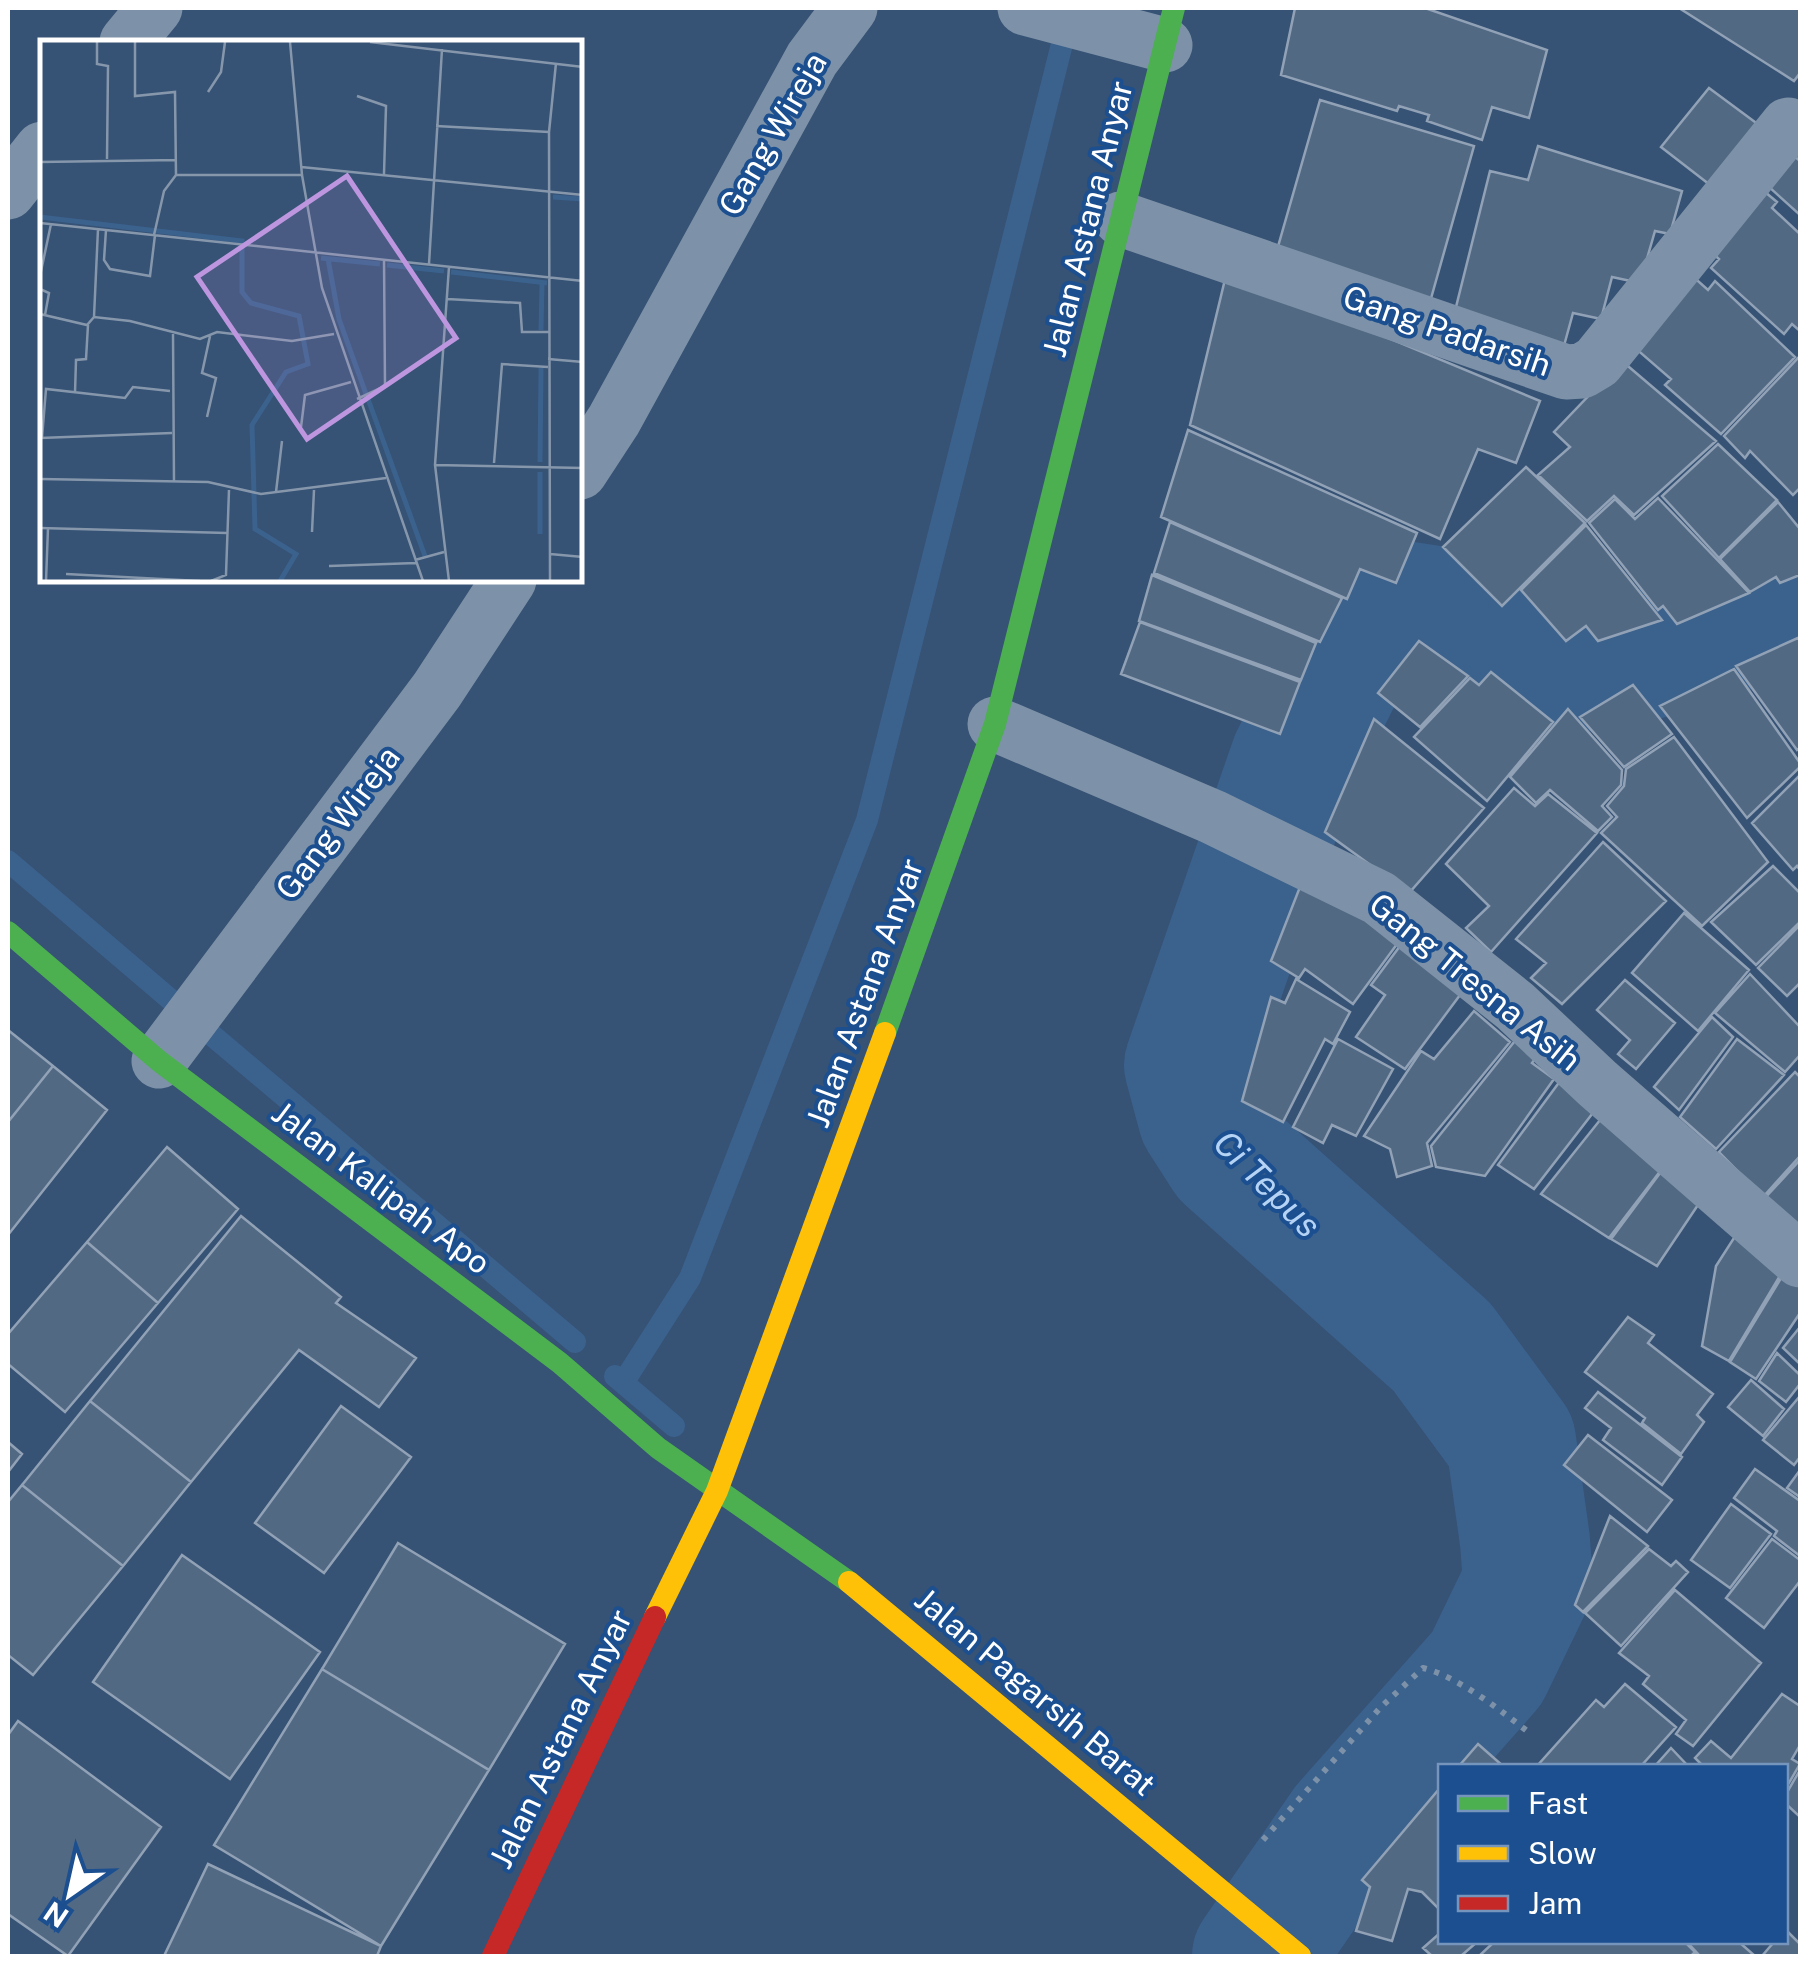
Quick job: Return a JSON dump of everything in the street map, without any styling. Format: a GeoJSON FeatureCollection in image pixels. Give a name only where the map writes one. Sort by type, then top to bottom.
{"type":"FeatureCollection","features":[{"type":"Feature","properties":{"kind":"main road","name":"Jalan Astana Anyar"},"geometry":{"type":"LineString","coordinates":[[493,1956],[718,1492],[996,724],[1169,26]]}},
{"type":"Feature","properties":{"kind":"main road","name":"Jalan Kalipah Apo"},"geometry":{"type":"LineString","coordinates":[[8,932],[159,1061],[560,1363],[599,1400],[718,1492]]}},
{"type":"Feature","properties":{"kind":"main road","name":"Jalan Pagarsih Barat"},"geometry":{"type":"LineString","coordinates":[[718,1492],[860,1589],[1300,1956]]}},
{"type":"Feature","properties":{"kind":"street"},"geometry":{"type":"LineString","coordinates":[[129,40],[155,8]]}},
{"type":"Feature","properties":{"kind":"street","name":"Gang Wireja"},"geometry":{"type":"LineString","coordinates":[[582,469],[614,420],[812,58],[850,8]]}},
{"type":"Feature","properties":{"kind":"street"},"geometry":{"type":"LineString","coordinates":[[1025,8],[1169,26]]}},
{"type":"Feature","properties":{"kind":"street","name":"Gang Padarsih"},"geometry":{"type":"LineString","coordinates":[[1121,219],[1566,372],[1582,371],[1597,362],[1788,125]]}},
{"type":"Feature","properties":{"kind":"street"},"geometry":{"type":"LineString","coordinates":[[8,192],[40,152]]}},
{"type":"Feature","properties":{"kind":"street","name":"Gang Wireja"},"geometry":{"type":"LineString","coordinates":[[159,1061],[437,690],[508,582]]}},
{"type":"Feature","properties":{"kind":"street","name":"Gang Tresna Asih"},"geometry":{"type":"LineString","coordinates":[[996,724],[1213,817],[1379,898],[1515,1006],[1598,1084],[1800,1260]]}},
{"type":"Feature","properties":{"kind":"path"},"geometry":{"type":"LineString","coordinates":[[1252,1852],[1381,1707],[1423,1668],[1437,1672],[1498,1708],[1532,1736]]}},
{"type":"Feature","properties":{"kind":"building"},"geometry":{"type":"Polygon","coordinates":[[[1295,8],[1425,8],[1547,50],[1529,118],[1492,107],[1482,140],[1427,121],[1429,115],[1399,106],[1397,111],[1281,75],[1295,8]]]}},
{"type":"Feature","properties":{"kind":"building"},"geometry":{"type":"Polygon","coordinates":[[[1679,8],[1800,8],[1800,73],[1794,81],[1679,8]]]}},
{"type":"Feature","properties":{"kind":"building"},"geometry":{"type":"Polygon","coordinates":[[[1709,88],[1763,128],[1714,188],[1661,147],[1709,88]]]}},
{"type":"Feature","properties":{"kind":"building"},"geometry":{"type":"Polygon","coordinates":[[[1320,100],[1474,146],[1430,302],[1275,257],[1320,100]]]}},
{"type":"Feature","properties":{"kind":"building"},"geometry":{"type":"Polygon","coordinates":[[[1538,146],[1682,191],[1670,234],[1655,231],[1640,283],[1612,277],[1601,319],[1573,313],[1562,353],[1453,319],[1490,171],[1528,180],[1538,146]]]}},
{"type":"Feature","properties":{"kind":"building"},"geometry":{"type":"Polygon","coordinates":[[[1784,147],[1800,161],[1800,215],[1758,177],[1784,147]]]}},
{"type":"Feature","properties":{"kind":"building"},"geometry":{"type":"Polygon","coordinates":[[[1753,182],[1777,202],[1772,208],[1800,234],[1800,331],[1792,324],[1784,334],[1711,268],[1719,259],[1699,241],[1753,182]]]}},
{"type":"Feature","properties":{"kind":"building"},"geometry":{"type":"Polygon","coordinates":[[[1227,271],[1540,401],[1516,463],[1478,449],[1440,539],[1190,425],[1227,271]]]}},
{"type":"Feature","properties":{"kind":"building"},"geometry":{"type":"Polygon","coordinates":[[[1689,273],[1708,290],[1715,281],[1795,357],[1721,434],[1665,385],[1671,379],[1627,341],[1689,273]]]}},
{"type":"Feature","properties":{"kind":"building"},"geometry":{"type":"Polygon","coordinates":[[[1800,356],[1800,488],[1793,495],[1750,451],[1745,458],[1724,436],[1800,356]]]}},
{"type":"Feature","properties":{"kind":"building"},"geometry":{"type":"Polygon","coordinates":[[[1622,361],[1716,441],[1634,515],[1614,496],[1587,521],[1538,475],[1570,447],[1554,432],[1622,361]]]}},
{"type":"Feature","properties":{"kind":"building"},"geometry":{"type":"Polygon","coordinates":[[[1188,430],[1417,533],[1396,583],[1360,569],[1347,599],[1161,517],[1188,430]]]}},
{"type":"Feature","properties":{"kind":"building"},"geometry":{"type":"Polygon","coordinates":[[[1718,444],[1777,500],[1719,558],[1662,496],[1718,444]]]}},
{"type":"Feature","properties":{"kind":"building"},"geometry":{"type":"Polygon","coordinates":[[[1526,467],[1585,523],[1502,606],[1443,547],[1526,467]]]}},
{"type":"Feature","properties":{"kind":"building"},"geometry":{"type":"Polygon","coordinates":[[[1658,498],[1749,593],[1677,624],[1663,606],[1658,610],[1589,523],[1615,499],[1635,519],[1658,498]]]}},
{"type":"Feature","properties":{"kind":"building"},"geometry":{"type":"Polygon","coordinates":[[[1778,502],[1800,529],[1800,575],[1780,583],[1776,577],[1750,592],[1720,559],[1778,502]]]}},
{"type":"Feature","properties":{"kind":"building"},"geometry":{"type":"Polygon","coordinates":[[[1170,522],[1342,598],[1320,642],[1154,573],[1170,522]]]}},
{"type":"Feature","properties":{"kind":"building"},"geometry":{"type":"Polygon","coordinates":[[[1586,525],[1662,620],[1598,641],[1586,626],[1566,641],[1521,590],[1586,525]]]}},
{"type":"Feature","properties":{"kind":"building"},"geometry":{"type":"Polygon","coordinates":[[[1152,575],[1316,643],[1301,680],[1139,621],[1152,575]]]}},
{"type":"Feature","properties":{"kind":"building"},"geometry":{"type":"Polygon","coordinates":[[[1140,622],[1300,682],[1280,734],[1121,674],[1140,622]]]}},
{"type":"Feature","properties":{"kind":"building"},"geometry":{"type":"Polygon","coordinates":[[[1800,637],[1800,748],[1797,750],[1736,666],[1800,637]]]}},
{"type":"Feature","properties":{"kind":"building"},"geometry":{"type":"Polygon","coordinates":[[[1419,641],[1468,676],[1420,727],[1378,693],[1419,641]]]}},
{"type":"Feature","properties":{"kind":"building"},"geometry":{"type":"Polygon","coordinates":[[[1734,669],[1800,763],[1747,818],[1660,706],[1734,669]]]}},
{"type":"Feature","properties":{"kind":"building"},"geometry":{"type":"Polygon","coordinates":[[[1491,672],[1553,722],[1487,801],[1414,737],[1470,678],[1479,685],[1491,672]]]}},
{"type":"Feature","properties":{"kind":"building"},"geometry":{"type":"Polygon","coordinates":[[[1633,685],[1672,734],[1624,767],[1580,717],[1633,685]]]}},
{"type":"Feature","properties":{"kind":"building"},"geometry":{"type":"Polygon","coordinates":[[[1568,709],[1622,770],[1621,785],[1602,806],[1612,817],[1598,831],[1550,790],[1536,803],[1510,777],[1568,709]]]}},
{"type":"Feature","properties":{"kind":"building"},"geometry":{"type":"Polygon","coordinates":[[[1374,719],[1484,808],[1409,893],[1325,832],[1374,719]]]}},
{"type":"Feature","properties":{"kind":"building"},"geometry":{"type":"Polygon","coordinates":[[[1674,737],[1768,862],[1702,926],[1601,833],[1617,817],[1607,806],[1624,786],[1626,769],[1674,737]]]}},
{"type":"Feature","properties":{"kind":"building"},"geometry":{"type":"Polygon","coordinates":[[[1800,775],[1800,870],[1797,866],[1793,870],[1752,823],[1800,775]]]}},
{"type":"Feature","properties":{"kind":"building"},"geometry":{"type":"Polygon","coordinates":[[[1514,788],[1535,806],[1548,794],[1597,833],[1491,952],[1466,928],[1489,906],[1446,864],[1514,788]]]}},
{"type":"Feature","properties":{"kind":"building"},"geometry":{"type":"Polygon","coordinates":[[[1603,842],[1666,901],[1562,1004],[1531,978],[1546,963],[1516,939],[1603,842]]]}},
{"type":"Feature","properties":{"kind":"building"},"geometry":{"type":"Polygon","coordinates":[[[1773,866],[1800,893],[1800,922],[1756,965],[1711,922],[1773,866]]]}},
{"type":"Feature","properties":{"kind":"building"},"geometry":{"type":"Polygon","coordinates":[[[1307,869],[1400,940],[1353,1004],[1305,969],[1299,978],[1271,961],[1307,869]]]}},
{"type":"Feature","properties":{"kind":"building"},"geometry":{"type":"Polygon","coordinates":[[[1684,913],[1749,970],[1698,1031],[1632,973],[1684,913]]]}},
{"type":"Feature","properties":{"kind":"building"},"geometry":{"type":"Polygon","coordinates":[[[1800,925],[1800,983],[1787,996],[1758,968],[1800,925]]]}},
{"type":"Feature","properties":{"kind":"building"},"geometry":{"type":"Polygon","coordinates":[[[1400,946],[1463,991],[1405,1069],[1356,1037],[1385,995],[1371,985],[1400,946]]]}},
{"type":"Feature","properties":{"kind":"building"},"geometry":{"type":"Polygon","coordinates":[[[1750,974],[1800,1027],[1800,1055],[1785,1072],[1715,1013],[1750,974]]]}},
{"type":"Feature","properties":{"kind":"building"},"geometry":{"type":"Polygon","coordinates":[[[1296,979],[1350,1012],[1333,1044],[1325,1039],[1283,1122],[1242,1101],[1271,997],[1285,1003],[1296,979]]]}},
{"type":"Feature","properties":{"kind":"building"},"geometry":{"type":"Polygon","coordinates":[[[1625,980],[1675,1023],[1636,1069],[1618,1054],[1630,1040],[1597,1010],[1625,980]]]}},
{"type":"Feature","properties":{"kind":"building"},"geometry":{"type":"Polygon","coordinates":[[[1474,1011],[1510,1042],[1427,1143],[1432,1166],[1397,1177],[1390,1149],[1364,1136],[1421,1051],[1434,1059],[1474,1011]]]}},
{"type":"Feature","properties":{"kind":"building"},"geometry":{"type":"Polygon","coordinates":[[[1712,1017],[1733,1037],[1679,1110],[1654,1087],[1712,1017]]]}},
{"type":"Feature","properties":{"kind":"building"},"geometry":{"type":"Polygon","coordinates":[[[1526,1027],[1547,1044],[1532,1063],[1554,1079],[1485,1176],[1436,1167],[1431,1146],[1526,1027]]]}},
{"type":"Feature","properties":{"kind":"building"},"geometry":{"type":"Polygon","coordinates":[[[8,1030],[53,1066],[8,1122],[8,1030]]]}},
{"type":"Feature","properties":{"kind":"building"},"geometry":{"type":"Polygon","coordinates":[[[1338,1039],[1393,1069],[1356,1136],[1332,1125],[1323,1143],[1293,1127],[1338,1039]]]}},
{"type":"Feature","properties":{"kind":"building"},"geometry":{"type":"Polygon","coordinates":[[[1737,1039],[1784,1075],[1716,1149],[1680,1117],[1737,1039]]]}},
{"type":"Feature","properties":{"kind":"building"},"geometry":{"type":"Polygon","coordinates":[[[53,1066],[107,1110],[8,1235],[8,1122],[53,1066]]]}},
{"type":"Feature","properties":{"kind":"building"},"geometry":{"type":"Polygon","coordinates":[[[1569,1069],[1606,1096],[1534,1189],[1498,1165],[1569,1069]]]}},
{"type":"Feature","properties":{"kind":"building"},"geometry":{"type":"Polygon","coordinates":[[[1795,1072],[1800,1077],[1800,1156],[1763,1197],[1719,1152],[1795,1072]]]}},
{"type":"Feature","properties":{"kind":"building"},"geometry":{"type":"Polygon","coordinates":[[[1612,1105],[1668,1161],[1609,1238],[1541,1194],[1612,1105]]]}},
{"type":"Feature","properties":{"kind":"building"},"geometry":{"type":"Polygon","coordinates":[[[167,1147],[238,1209],[158,1303],[87,1242],[167,1147]]]}},
{"type":"Feature","properties":{"kind":"building"},"geometry":{"type":"Polygon","coordinates":[[[1800,1160],[1800,1234],[1764,1199],[1800,1160]]]}},
{"type":"Feature","properties":{"kind":"building"},"geometry":{"type":"Polygon","coordinates":[[[1669,1161],[1708,1190],[1657,1266],[1611,1239],[1669,1161]]]}},
{"type":"Feature","properties":{"kind":"building"},"geometry":{"type":"Polygon","coordinates":[[[241,1216],[341,1297],[336,1303],[416,1358],[379,1407],[299,1350],[191,1482],[90,1401],[241,1216]]]}},
{"type":"Feature","properties":{"kind":"building"},"geometry":{"type":"Polygon","coordinates":[[[1741,1227],[1787,1264],[1729,1361],[1702,1346],[1716,1266],[1741,1227]]]}},
{"type":"Feature","properties":{"kind":"building"},"geometry":{"type":"Polygon","coordinates":[[[87,1242],[158,1303],[65,1412],[8,1364],[8,1334],[87,1242]]]}},
{"type":"Feature","properties":{"kind":"building"},"geometry":{"type":"Polygon","coordinates":[[[1789,1265],[1800,1274],[1800,1313],[1756,1379],[1730,1362],[1789,1265]]]}},
{"type":"Feature","properties":{"kind":"building"},"geometry":{"type":"Polygon","coordinates":[[[1628,1317],[1654,1335],[1648,1343],[1713,1394],[1697,1415],[1704,1422],[1681,1454],[1642,1423],[1645,1418],[1585,1372],[1628,1317]]]}},
{"type":"Feature","properties":{"kind":"building"},"geometry":{"type":"Polygon","coordinates":[[[1800,1327],[1800,1364],[1783,1348],[1800,1327]]]}},
{"type":"Feature","properties":{"kind":"building"},"geometry":{"type":"Polygon","coordinates":[[[1777,1353],[1800,1375],[1800,1384],[1786,1402],[1759,1381],[1777,1353]]]}},
{"type":"Feature","properties":{"kind":"building"},"geometry":{"type":"Polygon","coordinates":[[[1751,1380],[1784,1409],[1763,1436],[1728,1407],[1751,1380]]]}},
{"type":"Feature","properties":{"kind":"building"},"geometry":{"type":"Polygon","coordinates":[[[1598,1392],[1682,1457],[1662,1485],[1603,1440],[1611,1428],[1585,1408],[1598,1392]]]}},
{"type":"Feature","properties":{"kind":"building"},"geometry":{"type":"Polygon","coordinates":[[[1800,1396],[1800,1457],[1794,1465],[1763,1440],[1800,1396]]]}},
{"type":"Feature","properties":{"kind":"building"},"geometry":{"type":"Polygon","coordinates":[[[90,1401],[191,1482],[123,1566],[22,1485],[90,1401]]]}},
{"type":"Feature","properties":{"kind":"building"},"geometry":{"type":"Polygon","coordinates":[[[341,1406],[411,1457],[324,1573],[255,1523],[341,1406]]]}},
{"type":"Feature","properties":{"kind":"building"},"geometry":{"type":"Polygon","coordinates":[[[1588,1435],[1672,1500],[1647,1532],[1564,1465],[1588,1435]]]}},
{"type":"Feature","properties":{"kind":"building"},"geometry":{"type":"Polygon","coordinates":[[[8,1442],[22,1454],[8,1472],[8,1442]]]}},
{"type":"Feature","properties":{"kind":"building"},"geometry":{"type":"Polygon","coordinates":[[[1755,1469],[1800,1501],[1800,1556],[1774,1536],[1777,1531],[1734,1498],[1755,1469]]]}},
{"type":"Feature","properties":{"kind":"building"},"geometry":{"type":"Polygon","coordinates":[[[1800,1470],[1800,1497],[1787,1488],[1800,1470]]]}},
{"type":"Feature","properties":{"kind":"building"},"geometry":{"type":"Polygon","coordinates":[[[22,1485],[123,1566],[33,1675],[8,1655],[8,1502],[22,1485]]]}},
{"type":"Feature","properties":{"kind":"building"},"geometry":{"type":"Polygon","coordinates":[[[1731,1504],[1771,1534],[1730,1588],[1691,1560],[1731,1504]]]}},
{"type":"Feature","properties":{"kind":"building"},"geometry":{"type":"Polygon","coordinates":[[[1610,1516],[1648,1546],[1583,1612],[1575,1605],[1610,1516]]]}},
{"type":"Feature","properties":{"kind":"building"},"geometry":{"type":"Polygon","coordinates":[[[1772,1539],[1800,1560],[1800,1581],[1764,1628],[1726,1598],[1772,1539]]]}},
{"type":"Feature","properties":{"kind":"building"},"geometry":{"type":"Polygon","coordinates":[[[398,1543],[565,1644],[489,1770],[322,1669],[398,1543]]]}},
{"type":"Feature","properties":{"kind":"building"},"geometry":{"type":"Polygon","coordinates":[[[1649,1549],[1671,1566],[1676,1561],[1688,1572],[1621,1646],[1585,1613],[1649,1549]]]}},
{"type":"Feature","properties":{"kind":"building"},"geometry":{"type":"Polygon","coordinates":[[[182,1555],[320,1652],[230,1779],[93,1682],[182,1555]]]}},
{"type":"Feature","properties":{"kind":"building"},"geometry":{"type":"Polygon","coordinates":[[[1675,1590],[1761,1663],[1693,1746],[1676,1734],[1686,1720],[1643,1684],[1649,1676],[1619,1653],[1675,1590]]]}},
{"type":"Feature","properties":{"kind":"building"},"geometry":{"type":"Polygon","coordinates":[[[322,1669],[489,1770],[381,1946],[214,1845],[322,1669]]]}},
{"type":"Feature","properties":{"kind":"building"},"geometry":{"type":"Polygon","coordinates":[[[1625,1684],[1676,1727],[1643,1764],[1539,1764],[1596,1700],[1604,1707],[1625,1684]]]}},
{"type":"Feature","properties":{"kind":"building"},"geometry":{"type":"Polygon","coordinates":[[[1782,1694],[1800,1706],[1800,1745],[1792,1759],[1800,1764],[1788,1785],[1788,1764],[1701,1764],[1695,1758],[1711,1741],[1731,1758],[1782,1694]]]}},
{"type":"Feature","properties":{"kind":"building"},"geometry":{"type":"Polygon","coordinates":[[[18,1721],[161,1827],[68,1956],[8,1914],[8,1735],[18,1721]]]}},
{"type":"Feature","properties":{"kind":"building"},"geometry":{"type":"Polygon","coordinates":[[[1478,1744],[1501,1764],[1461,1764],[1478,1744]]]}},
{"type":"Feature","properties":{"kind":"building"},"geometry":{"type":"Polygon","coordinates":[[[1671,1748],[1686,1764],[1657,1764],[1671,1748]]]}},
{"type":"Feature","properties":{"kind":"building"},"geometry":{"type":"Polygon","coordinates":[[[1800,1770],[1800,1817],[1788,1806],[1788,1791],[1800,1770]]]}},
{"type":"Feature","properties":{"kind":"building"},"geometry":{"type":"Polygon","coordinates":[[[1438,1790],[1438,1908],[1422,1892],[1408,1889],[1392,1941],[1356,1931],[1370,1887],[1362,1880],[1438,1790]]]}},
{"type":"Feature","properties":{"kind":"building"},"geometry":{"type":"Polygon","coordinates":[[[208,1864],[381,1946],[377,1956],[164,1956],[208,1864]]]}},
{"type":"Feature","properties":{"kind":"building"},"geometry":{"type":"Polygon","coordinates":[[[1788,1932],[1800,1944],[1800,1956],[1762,1956],[1772,1944],[1788,1944],[1788,1932]]]}},
{"type":"Feature","properties":{"kind":"building"},"geometry":{"type":"Polygon","coordinates":[[[1438,1935],[1438,1944],[1475,1944],[1461,1956],[1432,1956],[1423,1948],[1438,1935]]]}},
{"type":"Feature","properties":{"kind":"building"},"geometry":{"type":"Polygon","coordinates":[[[1492,1944],[1687,1944],[1695,1952],[1691,1956],[1479,1956],[1492,1944]]]}},
{"type":"Feature","properties":{"kind":"building"},"geometry":{"type":"Polygon","coordinates":[[[1689,1944],[1741,1944],[1755,1956],[1698,1956],[1689,1944]]]}},
{"type":"Feature","properties":{"kind":"waterway"},"geometry":{"type":"LineString","coordinates":[[623,1383],[690,1278],[867,820],[1067,24]]}},
{"type":"Feature","properties":{"kind":"waterway","name":"Ci Tepus"},"geometry":{"type":"LineString","coordinates":[[1257,1956],[1347,1826],[1487,1668],[1528,1583],[1511,1441],[1442,1347],[1228,1156],[1203,1117],[1189,1065],[1295,760],[1346,658],[1377,612],[1403,606],[1436,611],[1543,657],[1606,668],[1800,605]]}},
{"type":"Feature","properties":{"kind":"waterway"},"geometry":{"type":"LineString","coordinates":[[8,861],[178,1006]]}},
{"type":"Feature","properties":{"kind":"waterway"},"geometry":{"type":"LineString","coordinates":[[207,1031],[575,1342]]}},
{"type":"Feature","properties":{"kind":"waterway"},"geometry":{"type":"LineString","coordinates":[[615,1376],[674,1426]]}},
{"type":"Feature","properties":{"kind":"traffic: fast"},"geometry":{"type":"LineString","coordinates":[[885,1033],[995,724],[1174,8]]}},
{"type":"Feature","properties":{"kind":"traffic: fast"},"geometry":{"type":"LineString","coordinates":[[8,932],[159,1061],[560,1363],[658,1448],[849,1582]]}},
{"type":"Feature","properties":{"kind":"traffic: slow"},"geometry":{"type":"LineString","coordinates":[[655,1617],[717,1491],[885,1033]]}},
{"type":"Feature","properties":{"kind":"traffic: slow"},"geometry":{"type":"LineString","coordinates":[[849,1582],[1300,1956]]}},
{"type":"Feature","properties":{"kind":"traffic: jam"},"geometry":{"type":"LineString","coordinates":[[493,1956],[655,1617]]}}]}
